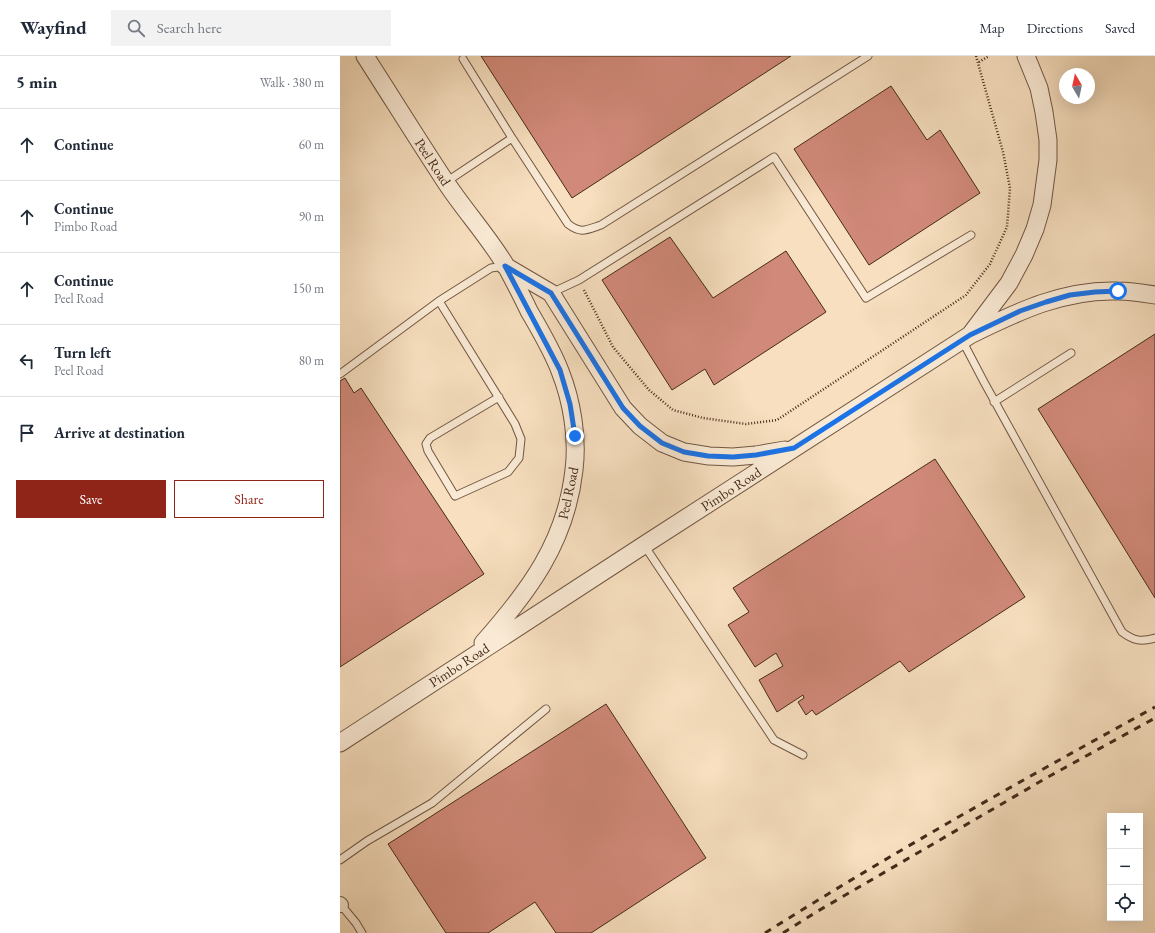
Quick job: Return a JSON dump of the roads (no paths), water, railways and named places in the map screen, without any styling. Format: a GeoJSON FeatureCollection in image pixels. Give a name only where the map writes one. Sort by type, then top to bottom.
{"type":"FeatureCollection","features":[{"type":"Feature","properties":{"kind":"street","name":"Peel Road"},"geometry":{"type":"LineString","coordinates":[[365,56],[446,182],[505,266],[560,370],[570,404],[575,436],[574,470],[569,498],[560,530],[546,559],[528,588],[510,612],[470,658]]}},
{"type":"Feature","properties":{"kind":"street","name":"Pimbo Road"},"geometry":{"type":"LineString","coordinates":[[340,743],[966,338],[1010,283],[1035,229],[1042,205],[1047,167],[1048,140],[1044,112],[1028,59]]}},
{"type":"Feature","properties":{"kind":"street","name":"Peel Road"},"geometry":{"type":"LineString","coordinates":[[505,266],[551,293],[623,408],[640,426],[662,443],[684,452],[708,456],[733,457],[756,455],[794,448]]}},
{"type":"Feature","properties":{"kind":"street"},"geometry":{"type":"LineString","coordinates":[[966,338],[1020,311],[1070,295],[1118,291],[1155,295]]}},
{"type":"Feature","properties":{"kind":"lane"},"geometry":{"type":"LineString","coordinates":[[463,59],[568,224],[575,230],[584,230],[601,225],[868,56]]}},
{"type":"Feature","properties":{"kind":"lane"},"geometry":{"type":"LineString","coordinates":[[446,182],[512,138]]}},
{"type":"Feature","properties":{"kind":"lane"},"geometry":{"type":"LineString","coordinates":[[551,293],[579,280],[774,157],[866,298],[971,235]]}},
{"type":"Feature","properties":{"kind":"lane"},"geometry":{"type":"LineString","coordinates":[[340,374],[438,301],[491,268],[505,266]]}},
{"type":"Feature","properties":{"kind":"lane"},"geometry":{"type":"LineString","coordinates":[[438,301],[499,397],[516,424],[520,439],[519,458],[508,472],[456,496],[428,451],[426,444],[430,438],[499,397]]}},
{"type":"Feature","properties":{"kind":"lane"},"geometry":{"type":"LineString","coordinates":[[966,338],[994,402],[1122,632],[1128,637],[1137,640],[1145,641],[1155,638]]}},
{"type":"Feature","properties":{"kind":"lane"},"geometry":{"type":"LineString","coordinates":[[994,402],[1071,353]]}},
{"type":"Feature","properties":{"kind":"lane"},"geometry":{"type":"LineString","coordinates":[[644,545],[774,740],[803,755]]}},
{"type":"Feature","properties":{"kind":"lane"},"geometry":{"type":"LineString","coordinates":[[340,860],[432,803],[546,709]]}},
{"type":"Feature","properties":{"kind":"lane"},"geometry":{"type":"LineString","coordinates":[[340,905],[356,923],[362,933]]}},
{"type":"Feature","properties":{"kind":"railway"},"geometry":{"type":"LineString","coordinates":[[765,933],[958,817],[1155,707]]}},
{"type":"Feature","properties":{"kind":"railway"},"geometry":{"type":"LineString","coordinates":[[783,933],[818,911],[1048,777],[1155,718]]}}]}
